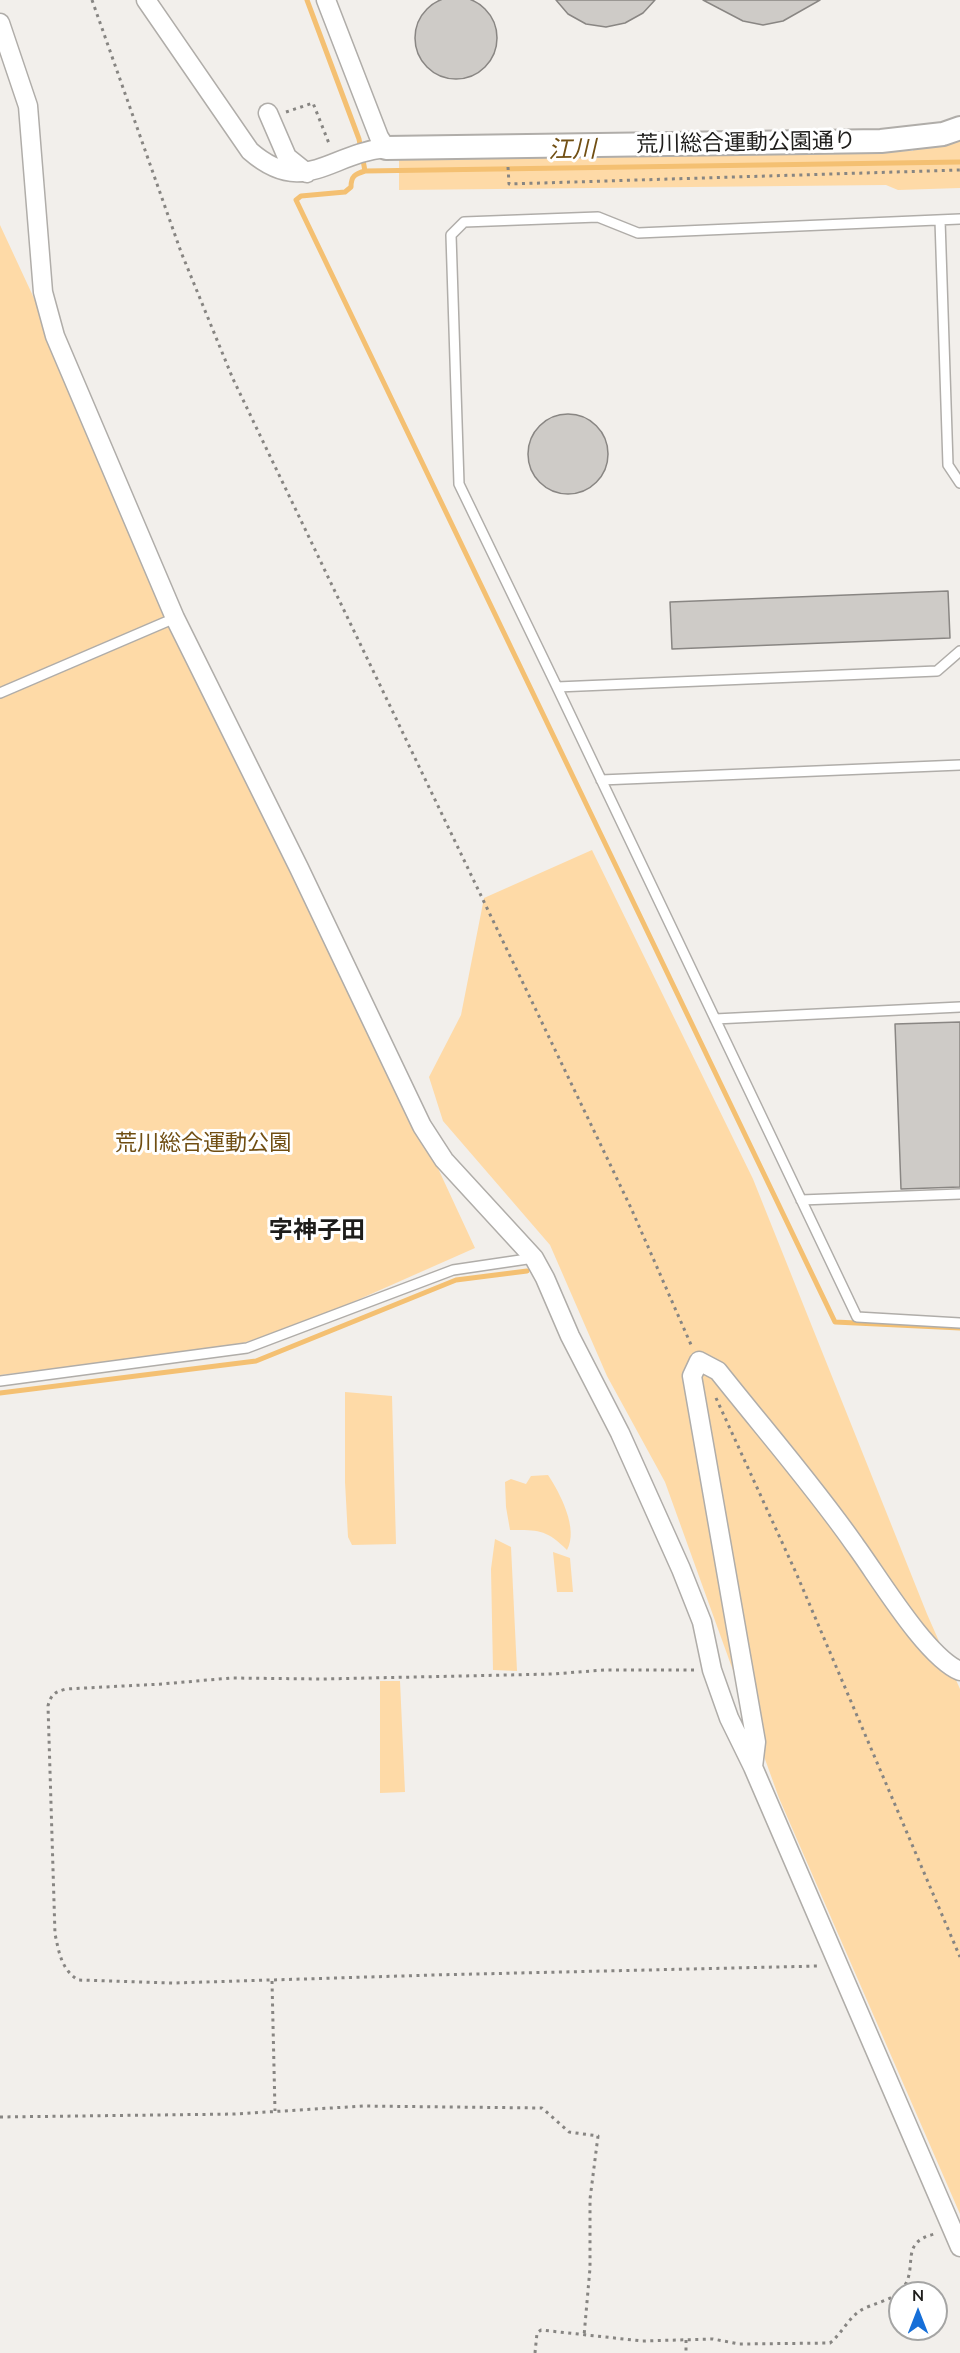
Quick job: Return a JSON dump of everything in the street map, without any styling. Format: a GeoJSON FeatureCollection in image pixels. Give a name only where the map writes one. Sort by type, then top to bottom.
{"type":"FeatureCollection","features":[{"type":"Feature","properties":{"kind":"street"},"geometry":{"type":"LineString","coordinates":[[146,0],[250,151],[260,160],[286,172],[307,173],[352,155],[380,148],[379,136],[326,0]]}},
{"type":"Feature","properties":{"kind":"street"},"geometry":{"type":"LineString","coordinates":[[0,23],[28,106],[43,292],[48,310],[56,336],[175,618],[299,868],[422,1126],[444,1160],[534,1258],[570,1336],[620,1433],[681,1569],[702,1623],[712,1670],[729,1718],[753,1767],[958,2241]]}},
{"type":"Feature","properties":{"kind":"street"},"geometry":{"type":"LineString","coordinates":[[269,115],[287,157],[307,173]]}},
{"type":"Feature","properties":{"kind":"street","name":"荒川総合運動公園通り"},"geometry":{"type":"LineString","coordinates":[[380,148],[881,141],[943,134],[960,128]]}},
{"type":"Feature","properties":{"kind":"street"},"geometry":{"type":"LineString","coordinates":[[753,1767],[756,1742],[692,1376],[700,1364],[718,1371],[855,1545],[882,1585],[931,1648],[946,1664],[960,1671]]}},
{"type":"Feature","properties":{"kind":"lane"},"geometry":{"type":"LineString","coordinates":[[960,219],[638,233],[598,217],[464,222],[452,235],[459,484],[857,1317],[960,1323]]}},
{"type":"Feature","properties":{"kind":"lane"},"geometry":{"type":"LineString","coordinates":[[940,220],[948,465],[960,483]]}},
{"type":"Feature","properties":{"kind":"lane"},"geometry":{"type":"LineString","coordinates":[[0,693],[175,618]]}},
{"type":"Feature","properties":{"kind":"lane"},"geometry":{"type":"LineString","coordinates":[[556,687],[937,671],[960,651]]}},
{"type":"Feature","properties":{"kind":"lane"},"geometry":{"type":"LineString","coordinates":[[601,780],[960,765]]}},
{"type":"Feature","properties":{"kind":"lane"},"geometry":{"type":"LineString","coordinates":[[715,1019],[960,1007]]}},
{"type":"Feature","properties":{"kind":"lane"},"geometry":{"type":"LineString","coordinates":[[801,1200],[960,1194]]}},
{"type":"Feature","properties":{"kind":"lane"},"geometry":{"type":"LineString","coordinates":[[0,1381],[247,1348],[453,1270],[534,1258]]}},
{"type":"Feature","properties":{"kind":"path"},"geometry":{"type":"LineString","coordinates":[[92,0],[181,252],[233,379],[631,1208],[802,1586],[960,1958]]}},
{"type":"Feature","properties":{"kind":"path"},"geometry":{"type":"LineString","coordinates":[[269,115],[313,103],[329,145],[333,149]]}},
{"type":"Feature","properties":{"kind":"path"},"geometry":{"type":"LineString","coordinates":[[508,159],[508,184],[960,170]]}},
{"type":"Feature","properties":{"kind":"path"},"geometry":{"type":"LineString","coordinates":[[712,1670],[603,1670],[553,1674],[323,1679],[231,1678],[66,1689],[56,1692],[50,1698],[48,1706],[56,1934],[61,1961],[70,1975],[78,1980],[173,1983],[839,1965]]}},
{"type":"Feature","properties":{"kind":"path"},"geometry":{"type":"LineString","coordinates":[[272,1981],[275,2111]]}},
{"type":"Feature","properties":{"kind":"path"},"geometry":{"type":"LineString","coordinates":[[0,2117],[105,2117],[363,2106],[542,2108],[569,2132],[598,2136],[590,2199],[590,2268],[584,2336]]}},
{"type":"Feature","properties":{"kind":"path"},"geometry":{"type":"LineString","coordinates":[[536,2353],[537,2333],[541,2330],[642,2342],[713,2339],[739,2344],[830,2343],[839,2336],[858,2312],[900,2293],[905,2286],[913,2246],[922,2237],[935,2234],[958,2241]]}},
{"type":"Feature","properties":{"kind":"path"},"geometry":{"type":"LineString","coordinates":[[686,2340],[686,2353]]}},
{"type":"Feature","properties":{"kind":"green space"},"geometry":{"type":"Polygon","coordinates":[[[960,136],[960,188],[898,190],[886,185],[399,190],[399,159],[913,151],[914,148],[960,136]]]}},
{"type":"Feature","properties":{"kind":"green space","name":"荒川総合運動公園"},"geometry":{"type":"Polygon","coordinates":[[[0,225],[475,1248],[310,1321],[228,1348],[0,1375],[0,225]]]}},
{"type":"Feature","properties":{"kind":"green space"},"geometry":{"type":"Polygon","coordinates":[[[592,850],[753,1179],[927,1614],[960,1689],[960,2214],[779,1798],[665,1482],[607,1376],[550,1245],[443,1121],[429,1077],[461,1015],[484,898],[592,850]]]}},
{"type":"Feature","properties":{"kind":"green space"},"geometry":{"type":"Polygon","coordinates":[[[345,1392],[392,1396],[396,1544],[352,1545],[348,1537],[345,1482],[345,1392]]]}},
{"type":"Feature","properties":{"kind":"green space"},"geometry":{"type":"Polygon","coordinates":[[[548,1475],[558,1491],[569,1522],[571,1532],[567,1550],[547,1534],[528,1530],[510,1530],[505,1482],[511,1479],[526,1484],[531,1476],[548,1475]]]}},
{"type":"Feature","properties":{"kind":"green space"},"geometry":{"type":"Polygon","coordinates":[[[495,1539],[511,1547],[517,1671],[493,1670],[491,1569],[495,1539]]]}},
{"type":"Feature","properties":{"kind":"green space"},"geometry":{"type":"Polygon","coordinates":[[[553,1552],[570,1558],[573,1592],[557,1592],[553,1552]]]}},
{"type":"Feature","properties":{"kind":"green space"},"geometry":{"type":"Polygon","coordinates":[[[380,1681],[400,1681],[405,1792],[380,1793],[380,1681]]]}},
{"type":"Feature","properties":{"kind":"building"},"geometry":{"type":"Polygon","coordinates":[[[456,-3],[472,1],[485,9],[493,22],[497,38],[493,54],[485,67],[472,75],[456,79],[440,75],[427,67],[419,54],[415,38],[419,22],[427,9],[440,1],[456,-3]]]}},
{"type":"Feature","properties":{"kind":"building"},"geometry":{"type":"Polygon","coordinates":[[[556,0],[655,0],[643,13],[625,23],[606,27],[586,24],[568,14],[556,0]]]}},
{"type":"Feature","properties":{"kind":"building"},"geometry":{"type":"Polygon","coordinates":[[[703,0],[820,0],[783,21],[763,25],[743,21],[703,0]]]}},
{"type":"Feature","properties":{"kind":"building"},"geometry":{"type":"Polygon","coordinates":[[[560,414],[576,414],[597,425],[608,446],[608,462],[597,483],[576,494],[560,494],[546,488],[534,476],[528,462],[528,446],[534,432],[546,420],[560,414]]]}},
{"type":"Feature","properties":{"kind":"building"},"geometry":{"type":"Polygon","coordinates":[[[948,591],[950,638],[672,649],[670,602],[948,591]]]}},
{"type":"Feature","properties":{"kind":"building"},"geometry":{"type":"Polygon","coordinates":[[[960,1022],[960,1187],[901,1189],[895,1024],[960,1022]]]}},
{"type":"Feature","properties":{"kind":"waterway","name":"江川"},"geometry":{"type":"LineString","coordinates":[[307,0],[359,139],[365,171]]}},
{"type":"Feature","properties":{"kind":"waterway"},"geometry":{"type":"LineString","coordinates":[[960,162],[365,171],[354,176],[351,187],[345,192],[301,196],[296,200],[835,1322],[960,1328]]}},
{"type":"Feature","properties":{"kind":"waterway"},"geometry":{"type":"LineString","coordinates":[[0,1393],[256,1361],[456,1280],[527,1271]]}},
{"type":"Feature","properties":{"kind":"district","name":"字神子田"},"geometry":{"type":"Point","coordinates":[317,1231]}}]}
